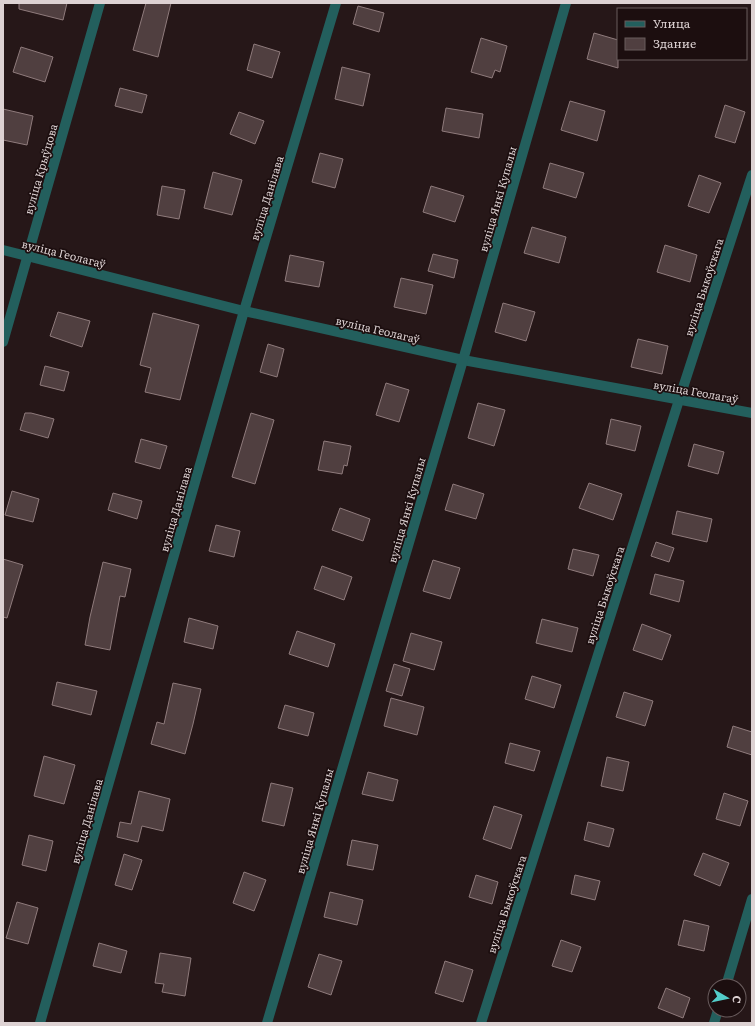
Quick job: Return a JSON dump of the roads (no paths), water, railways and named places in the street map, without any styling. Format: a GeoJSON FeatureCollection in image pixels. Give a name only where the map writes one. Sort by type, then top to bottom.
{"type":"FeatureCollection","features":[{"type":"Feature","properties":{"kind":"street","name":"вуліца Крыўцова"},"geometry":{"type":"LineString","coordinates":[[3,342],[100,3]]}},
{"type":"Feature","properties":{"kind":"street","name":"вуліца Данілава"},"geometry":{"type":"LineString","coordinates":[[40,1023],[244,312],[336,3]]}},
{"type":"Feature","properties":{"kind":"street","name":"вуліца Янкі Купалы"},"geometry":{"type":"LineString","coordinates":[[267,1023],[463,360],[566,3]]}},
{"type":"Feature","properties":{"kind":"street","name":"вуліца Быкоўскага"},"geometry":{"type":"LineString","coordinates":[[481,1023],[678,400],[752,175]]}},
{"type":"Feature","properties":{"kind":"street","name":"вуліца Геолагаў"},"geometry":{"type":"LineString","coordinates":[[3,250],[244,312],[463,360],[752,413]]}},
{"type":"Feature","properties":{"kind":"street"},"geometry":{"type":"LineString","coordinates":[[728,978],[752,899]]}}]}
